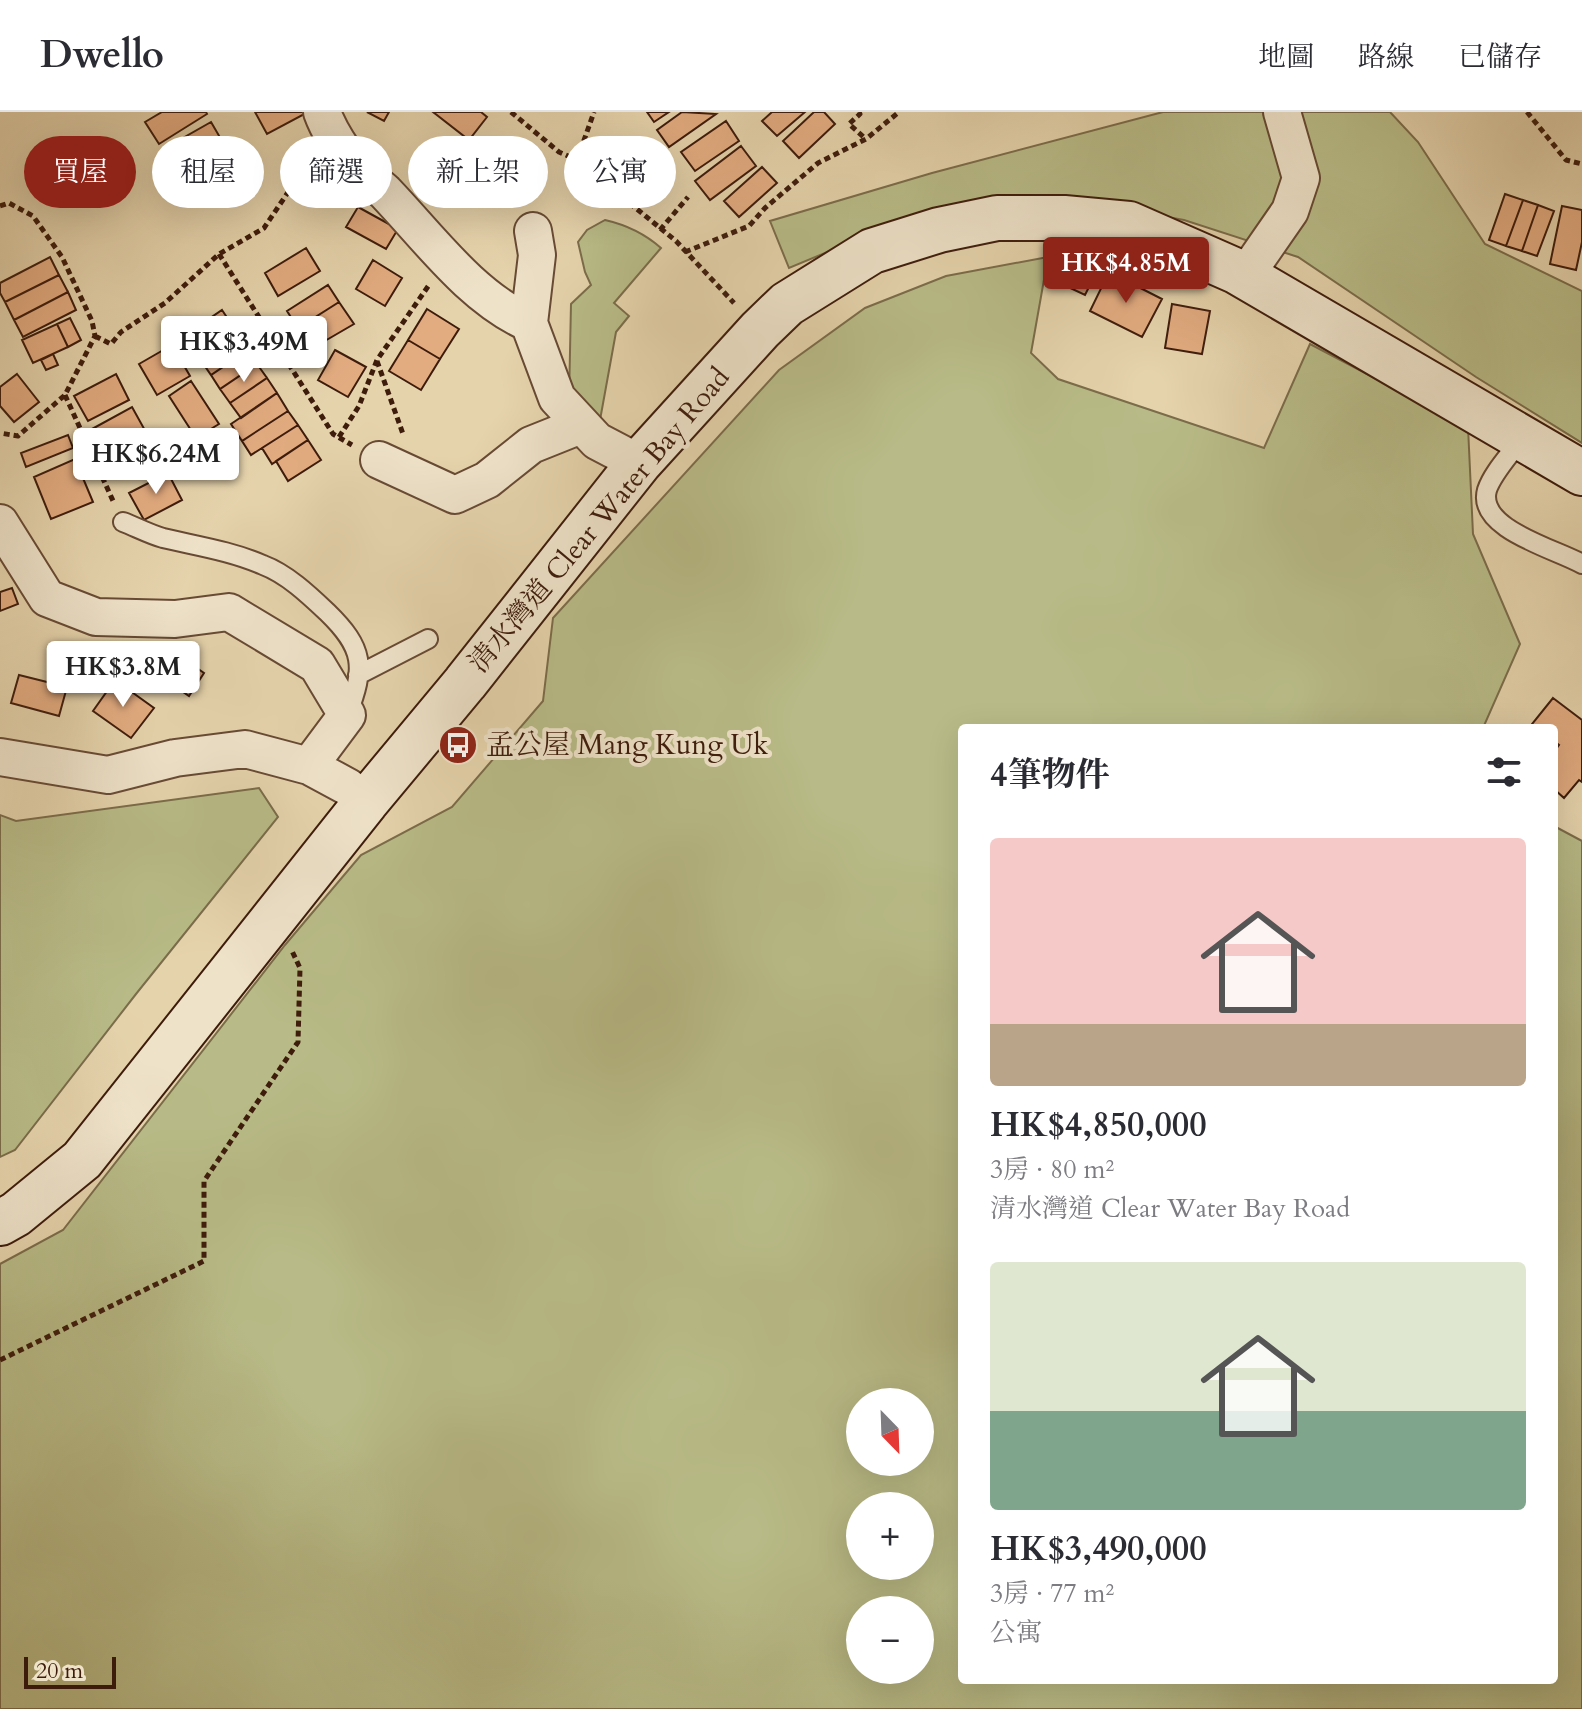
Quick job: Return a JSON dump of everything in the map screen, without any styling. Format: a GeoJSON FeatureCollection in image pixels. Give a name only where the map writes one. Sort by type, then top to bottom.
{"type":"FeatureCollection","features":[{"type":"Feature","properties":{"kind":"main road","name":"清水灣道 Clear Water Bay Road"},"geometry":{"type":"LineString","coordinates":[[0,1223],[16,1214],[82,1160],[639,463],[787,304],[872,251],[939,230],[997,218],[1064,218],[1129,224],[1245,276],[1582,473]]}},
{"type":"Feature","properties":{"kind":"street"},"geometry":{"type":"LineString","coordinates":[[1245,276],[1290,211],[1301,178],[1282,112]]}},
{"type":"Feature","properties":{"kind":"street"},"geometry":{"type":"LineString","coordinates":[[326,122],[355,168],[381,188],[478,290],[503,311],[529,323]]}},
{"type":"Feature","properties":{"kind":"street"},"geometry":{"type":"LineString","coordinates":[[533,231],[537,255],[529,323],[557,398],[597,441],[639,463]]}},
{"type":"Feature","properties":{"kind":"street"},"geometry":{"type":"LineString","coordinates":[[392,450],[455,495],[487,480],[531,445],[581,425]]}},
{"type":"Feature","properties":{"kind":"street"},"geometry":{"type":"LineString","coordinates":[[0,523],[47,598],[96,617],[175,619],[229,612],[317,665],[347,715],[309,766]]}},
{"type":"Feature","properties":{"kind":"street"},"geometry":{"type":"LineString","coordinates":[[0,757],[108,775],[175,758],[245,749],[309,766],[348,787],[366,802]]}},
{"type":"Feature","properties":{"kind":"lane"},"geometry":{"type":"LineString","coordinates":[[1522,438],[1488,486],[1485,502],[1503,526],[1582,564]]}},
{"type":"Feature","properties":{"kind":"lane"},"geometry":{"type":"LineString","coordinates":[[123,522],[160,537],[220,549],[266,566],[308,594],[348,632],[359,658],[357,689],[347,715]]}},
{"type":"Feature","properties":{"kind":"lane"},"geometry":{"type":"LineString","coordinates":[[358,675],[428,639]]}},
{"type":"Feature","properties":{"kind":"path"},"geometry":{"type":"LineString","coordinates":[[511,112],[564,154]]}},
{"type":"Feature","properties":{"kind":"path"},"geometry":{"type":"LineString","coordinates":[[586,136],[594,112]]}},
{"type":"Feature","properties":{"kind":"path"},"geometry":{"type":"LineString","coordinates":[[859,112],[849,124],[866,139]]}},
{"type":"Feature","properties":{"kind":"path"},"geometry":{"type":"LineString","coordinates":[[685,252],[749,226],[765,208],[818,163],[866,139],[899,112]]}},
{"type":"Feature","properties":{"kind":"path"},"geometry":{"type":"LineString","coordinates":[[1527,112],[1566,160],[1582,164]]}},
{"type":"Feature","properties":{"kind":"path"},"geometry":{"type":"LineString","coordinates":[[95,336],[111,344],[121,332],[165,303],[219,254],[264,228],[326,122]]}},
{"type":"Feature","properties":{"kind":"path"},"geometry":{"type":"LineString","coordinates":[[660,230],[688,197]]}},
{"type":"Feature","properties":{"kind":"path"},"geometry":{"type":"LineString","coordinates":[[0,206],[9,203],[33,216],[62,257],[92,321],[95,336],[65,395],[18,436],[0,433]]}},
{"type":"Feature","properties":{"kind":"path"},"geometry":{"type":"LineString","coordinates":[[634,208],[685,252],[760,330]]}},
{"type":"Feature","properties":{"kind":"path"},"geometry":{"type":"LineString","coordinates":[[219,254],[333,434],[392,450],[377,360]]}},
{"type":"Feature","properties":{"kind":"path"},"geometry":{"type":"LineString","coordinates":[[339,437],[359,406],[377,360],[447,258]]}},
{"type":"Feature","properties":{"kind":"path"},"geometry":{"type":"LineString","coordinates":[[65,395],[123,522]]}},
{"type":"Feature","properties":{"kind":"path"},"geometry":{"type":"LineString","coordinates":[[0,1360],[204,1261],[204,1181],[298,1042],[300,968],[278,912]]}},
{"type":"Feature","properties":{"kind":"green space"},"geometry":{"type":"Polygon","coordinates":[[[1163,112],[1390,112],[1418,142],[1485,244],[1582,291],[1582,443],[1476,377],[1298,257],[1184,220],[1062,198],[923,212],[789,268],[770,221],[932,173],[1163,112]]]}},
{"type":"Feature","properties":{"kind":"green space"},"geometry":{"type":"Polygon","coordinates":[[[605,220],[635,230],[661,248],[614,303],[629,316],[616,332],[600,420],[569,400],[571,304],[591,285],[578,242],[587,230],[605,220]]]}},
{"type":"Feature","properties":{"kind":"green space"},"geometry":{"type":"Polygon","coordinates":[[[1048,257],[1031,353],[1058,379],[1264,448],[1310,344],[1468,427],[1473,534],[1520,644],[1485,724],[958,724],[958,1684],[1558,1684],[1558,828],[1582,841],[1582,1709],[0,1709],[0,1264],[63,1230],[285,945],[361,855],[452,807],[543,701],[553,618],[779,370],[865,308],[946,276],[1048,257]]]}},
{"type":"Feature","properties":{"kind":"green space"},"geometry":{"type":"Polygon","coordinates":[[[259,788],[278,817],[15,1150],[0,1157],[0,815],[16,821],[259,788]]]}},
{"type":"Feature","properties":{"kind":"building"},"geometry":{"type":"Polygon","coordinates":[[[162,112],[207,114],[172,136],[154,136],[145,122],[162,112]]]}},
{"type":"Feature","properties":{"kind":"building"},"geometry":{"type":"Polygon","coordinates":[[[255,112],[308,112],[267,134],[255,112]]]}},
{"type":"Feature","properties":{"kind":"building"},"geometry":{"type":"Polygon","coordinates":[[[367,112],[389,112],[384,121],[367,112]]]}},
{"type":"Feature","properties":{"kind":"building"},"geometry":{"type":"Polygon","coordinates":[[[433,112],[481,112],[487,117],[472,136],[464,136],[433,112]]]}},
{"type":"Feature","properties":{"kind":"building"},"geometry":{"type":"Polygon","coordinates":[[[647,112],[669,112],[654,122],[647,112]]]}},
{"type":"Feature","properties":{"kind":"building"},"geometry":{"type":"Polygon","coordinates":[[[682,112],[716,114],[676,142],[676,136],[661,136],[657,130],[682,112]]]}},
{"type":"Feature","properties":{"kind":"building"},"geometry":{"type":"Polygon","coordinates":[[[772,112],[805,112],[777,136],[762,121],[772,112]]]}},
{"type":"Feature","properties":{"kind":"building"},"geometry":{"type":"Polygon","coordinates":[[[814,112],[824,112],[835,124],[799,158],[783,141],[814,112]]]}},
{"type":"Feature","properties":{"kind":"building"},"geometry":{"type":"Polygon","coordinates":[[[726,121],[739,141],[695,171],[681,152],[726,121]]]}},
{"type":"Feature","properties":{"kind":"building"},"geometry":{"type":"Polygon","coordinates":[[[211,122],[219,136],[186,136],[211,122]]]}},
{"type":"Feature","properties":{"kind":"building"},"geometry":{"type":"Polygon","coordinates":[[[741,146],[756,166],[710,200],[695,181],[741,146]]]}},
{"type":"Feature","properties":{"kind":"building"},"geometry":{"type":"Polygon","coordinates":[[[762,167],[777,183],[739,217],[724,201],[762,167]]]}},
{"type":"Feature","properties":{"kind":"building"},"geometry":{"type":"Polygon","coordinates":[[[1505,194],[1523,200],[1506,246],[1489,240],[1505,194]]]}},
{"type":"Feature","properties":{"kind":"building"},"geometry":{"type":"Polygon","coordinates":[[[1523,200],[1538,205],[1522,251],[1506,246],[1523,200]]]}},
{"type":"Feature","properties":{"kind":"building"},"geometry":{"type":"Polygon","coordinates":[[[1538,205],[1554,211],[1537,256],[1522,251],[1538,205]]]}},
{"type":"Feature","properties":{"kind":"building"},"geometry":{"type":"Polygon","coordinates":[[[1562,206],[1582,210],[1582,242],[1576,270],[1550,264],[1562,206]]]}},
{"type":"Feature","properties":{"kind":"building"},"geometry":{"type":"Polygon","coordinates":[[[360,208],[398,229],[386,249],[346,227],[360,208]]]}},
{"type":"Feature","properties":{"kind":"building"},"geometry":{"type":"Polygon","coordinates":[[[306,248],[320,271],[278,296],[265,273],[306,248]]]}},
{"type":"Feature","properties":{"kind":"building"},"geometry":{"type":"Polygon","coordinates":[[[1075,252],[1100,265],[1085,295],[1066,286],[1073,274],[1065,270],[1075,252]]]}},
{"type":"Feature","properties":{"kind":"building"},"geometry":{"type":"Polygon","coordinates":[[[50,257],[59,275],[5,302],[0,293],[0,283],[50,257]]]}},
{"type":"Feature","properties":{"kind":"building"},"geometry":{"type":"Polygon","coordinates":[[[373,260],[402,278],[385,306],[356,289],[373,260]]]}},
{"type":"Feature","properties":{"kind":"building"},"geometry":{"type":"Polygon","coordinates":[[[1109,272],[1162,299],[1142,337],[1090,311],[1109,272]]]}},
{"type":"Feature","properties":{"kind":"building"},"geometry":{"type":"Polygon","coordinates":[[[59,275],[68,292],[14,320],[5,302],[59,275]]]}},
{"type":"Feature","properties":{"kind":"building"},"geometry":{"type":"Polygon","coordinates":[[[328,285],[339,302],[298,328],[287,311],[328,285]]]}},
{"type":"Feature","properties":{"kind":"building"},"geometry":{"type":"Polygon","coordinates":[[[68,292],[76,310],[23,337],[14,320],[68,292]]]}},
{"type":"Feature","properties":{"kind":"building"},"geometry":{"type":"Polygon","coordinates":[[[339,302],[354,324],[311,349],[298,328],[339,302]]]}},
{"type":"Feature","properties":{"kind":"building"},"geometry":{"type":"Polygon","coordinates":[[[1172,304],[1210,311],[1202,354],[1165,348],[1172,304]]]}},
{"type":"Feature","properties":{"kind":"building"},"geometry":{"type":"Polygon","coordinates":[[[427,309],[459,329],[440,359],[408,340],[427,309]]]}},
{"type":"Feature","properties":{"kind":"building"},"geometry":{"type":"Polygon","coordinates":[[[222,310],[236,331],[198,356],[184,336],[222,310]]]}},
{"type":"Feature","properties":{"kind":"building"},"geometry":{"type":"Polygon","coordinates":[[[70,318],[81,340],[68,347],[57,324],[70,318]]]}},
{"type":"Feature","properties":{"kind":"building"},"geometry":{"type":"Polygon","coordinates":[[[57,324],[68,347],[33,363],[22,340],[57,324]]]}},
{"type":"Feature","properties":{"kind":"building"},"geometry":{"type":"Polygon","coordinates":[[[236,331],[248,350],[211,375],[198,356],[236,331]]]}},
{"type":"Feature","properties":{"kind":"building"},"geometry":{"type":"Polygon","coordinates":[[[408,340],[440,359],[421,390],[389,371],[408,340]]]}},
{"type":"Feature","properties":{"kind":"building"},"geometry":{"type":"Polygon","coordinates":[[[172,345],[190,376],[157,395],[139,364],[172,345]]]}},
{"type":"Feature","properties":{"kind":"building"},"geometry":{"type":"Polygon","coordinates":[[[248,350],[257,364],[220,389],[211,375],[248,350]]]}},
{"type":"Feature","properties":{"kind":"building"},"geometry":{"type":"Polygon","coordinates":[[[335,350],[366,367],[348,397],[318,380],[335,350]]]}},
{"type":"Feature","properties":{"kind":"building"},"geometry":{"type":"Polygon","coordinates":[[[53,354],[58,365],[46,370],[41,360],[53,354]]]}},
{"type":"Feature","properties":{"kind":"building"},"geometry":{"type":"Polygon","coordinates":[[[257,364],[267,378],[230,403],[220,389],[257,364]]]}},
{"type":"Feature","properties":{"kind":"building"},"geometry":{"type":"Polygon","coordinates":[[[17,374],[39,402],[14,422],[0,406],[0,387],[17,374]]]}},
{"type":"Feature","properties":{"kind":"building"},"geometry":{"type":"Polygon","coordinates":[[[116,374],[129,400],[88,421],[74,396],[116,374]]]}},
{"type":"Feature","properties":{"kind":"building"},"geometry":{"type":"Polygon","coordinates":[[[267,378],[277,393],[241,418],[230,403],[267,378]]]}},
{"type":"Feature","properties":{"kind":"building"},"geometry":{"type":"Polygon","coordinates":[[[191,381],[219,424],[196,438],[169,396],[191,381]]]}},
{"type":"Feature","properties":{"kind":"building"},"geometry":{"type":"Polygon","coordinates":[[[277,393],[288,411],[242,441],[231,424],[277,393]]]}},
{"type":"Feature","properties":{"kind":"building"},"geometry":{"type":"Polygon","coordinates":[[[132,407],[147,434],[107,456],[92,429],[132,407]]]}},
{"type":"Feature","properties":{"kind":"building"},"geometry":{"type":"Polygon","coordinates":[[[288,411],[298,425],[251,455],[242,441],[288,411]]]}},
{"type":"Feature","properties":{"kind":"building"},"geometry":{"type":"Polygon","coordinates":[[[298,425],[308,440],[272,464],[262,448],[298,425]]]}},
{"type":"Feature","properties":{"kind":"building"},"geometry":{"type":"Polygon","coordinates":[[[147,434],[158,452],[117,474],[107,456],[147,434]]]}},
{"type":"Feature","properties":{"kind":"building"},"geometry":{"type":"Polygon","coordinates":[[[68,435],[73,448],[26,467],[21,453],[68,435]]]}},
{"type":"Feature","properties":{"kind":"building"},"geometry":{"type":"Polygon","coordinates":[[[308,440],[321,460],[288,481],[276,461],[308,440]]]}},
{"type":"Feature","properties":{"kind":"building"},"geometry":{"type":"Polygon","coordinates":[[[75,459],[93,502],[51,519],[34,477],[75,459]]]}},
{"type":"Feature","properties":{"kind":"building"},"geometry":{"type":"Polygon","coordinates":[[[168,473],[182,500],[144,520],[129,493],[168,473]]]}},
{"type":"Feature","properties":{"kind":"building"},"geometry":{"type":"Polygon","coordinates":[[[12,588],[18,604],[0,611],[0,592],[12,588]]]}},
{"type":"Feature","properties":{"kind":"building"},"geometry":{"type":"Polygon","coordinates":[[[162,644],[204,673],[189,696],[146,666],[162,644]]]}},
{"type":"Feature","properties":{"kind":"building"},"geometry":{"type":"Polygon","coordinates":[[[19,675],[67,687],[59,716],[11,703],[19,675]]]}},
{"type":"Feature","properties":{"kind":"building"},"geometry":{"type":"Polygon","coordinates":[[[115,680],[154,708],[131,738],[93,711],[115,680]]]}},
{"type":"Feature","properties":{"kind":"building"},"geometry":{"type":"Polygon","coordinates":[[[1553,698],[1582,720],[1582,782],[1579,780],[1564,798],[1558,793],[1558,724],[1532,724],[1553,698]]]}},
{"type":"Feature","properties":{"kind":"place","name":"孟公屋 Mang Kung Uk"},"geometry":{"type":"Point","coordinates":[458,745]}}]}
